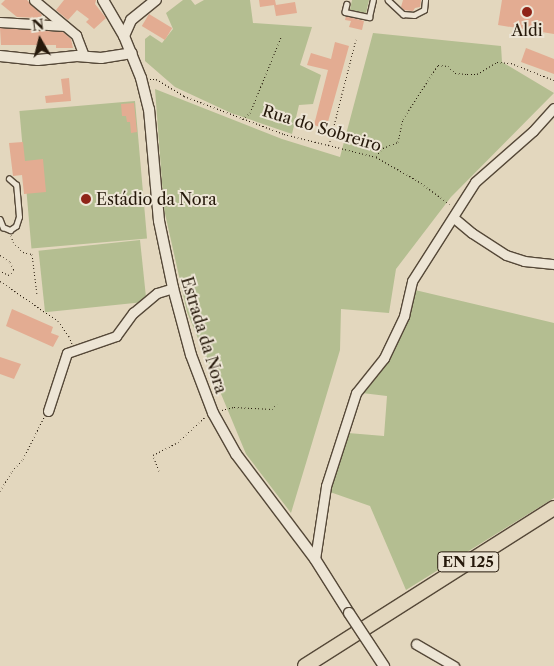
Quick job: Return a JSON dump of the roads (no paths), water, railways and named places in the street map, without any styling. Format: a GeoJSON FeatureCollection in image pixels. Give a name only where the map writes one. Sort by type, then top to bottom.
{"type":"FeatureCollection","features":[{"type":"Feature","properties":{"kind":"main road","name":"EN 125"},"geometry":{"type":"LineString","coordinates":[[305,666],[554,508]]}},
{"type":"Feature","properties":{"kind":"main road","name":"EN 125"},"geometry":{"type":"LineString","coordinates":[[296,666],[382,616]]}},
{"type":"Feature","properties":{"kind":"street"},"geometry":{"type":"LineString","coordinates":[[34,0],[76,35],[84,56]]}},
{"type":"Feature","properties":{"kind":"street","name":"Estrada da Nora"},"geometry":{"type":"LineString","coordinates":[[103,0],[124,36],[142,78],[150,109],[159,220],[173,288],[191,355],[213,413],[236,454],[315,559],[384,666]]}},
{"type":"Feature","properties":{"kind":"street"},"geometry":{"type":"LineString","coordinates":[[124,36],[131,20],[156,0]]}},
{"type":"Feature","properties":{"kind":"street"},"geometry":{"type":"LineString","coordinates":[[46,25],[51,22],[50,14]]}},
{"type":"Feature","properties":{"kind":"street"},"geometry":{"type":"LineString","coordinates":[[114,18],[131,20]]}},
{"type":"Feature","properties":{"kind":"street"},"geometry":{"type":"LineString","coordinates":[[0,22],[65,26]]}},
{"type":"Feature","properties":{"kind":"street"},"geometry":{"type":"LineString","coordinates":[[1,57],[38,60],[84,56],[101,58],[132,54]]}},
{"type":"Feature","properties":{"kind":"street"},"geometry":{"type":"LineString","coordinates":[[315,559],[326,486],[356,393],[384,358],[404,316],[412,281],[457,215],[475,182],[533,131],[554,108]]}},
{"type":"Feature","properties":{"kind":"street"},"geometry":{"type":"LineString","coordinates":[[457,215],[472,233],[506,255],[524,261],[554,264]]}},
{"type":"Feature","properties":{"kind":"street"},"geometry":{"type":"LineString","coordinates":[[48,411],[62,362],[67,353],[116,336],[133,312],[157,293],[173,288]]}},
{"type":"Feature","properties":{"kind":"street"},"geometry":{"type":"LineString","coordinates":[[416,644],[454,666]]}},
{"type":"Feature","properties":{"kind":"lane"},"geometry":{"type":"LineString","coordinates":[[347,4],[345,12],[369,18],[373,0]]}},
{"type":"Feature","properties":{"kind":"lane"},"geometry":{"type":"LineString","coordinates":[[388,0],[403,14],[414,15],[424,10],[425,0]]}},
{"type":"Feature","properties":{"kind":"lane"},"geometry":{"type":"LineString","coordinates":[[0,219],[3,227],[10,230],[16,226],[19,217],[16,185],[9,180]]}},
{"type":"Feature","properties":{"kind":"place","name":"Aldi"},"geometry":{"type":"Point","coordinates":[527,12]}},
{"type":"Feature","properties":{"kind":"place","name":"Estádio da Nora"},"geometry":{"type":"Point","coordinates":[86,199]}}]}
